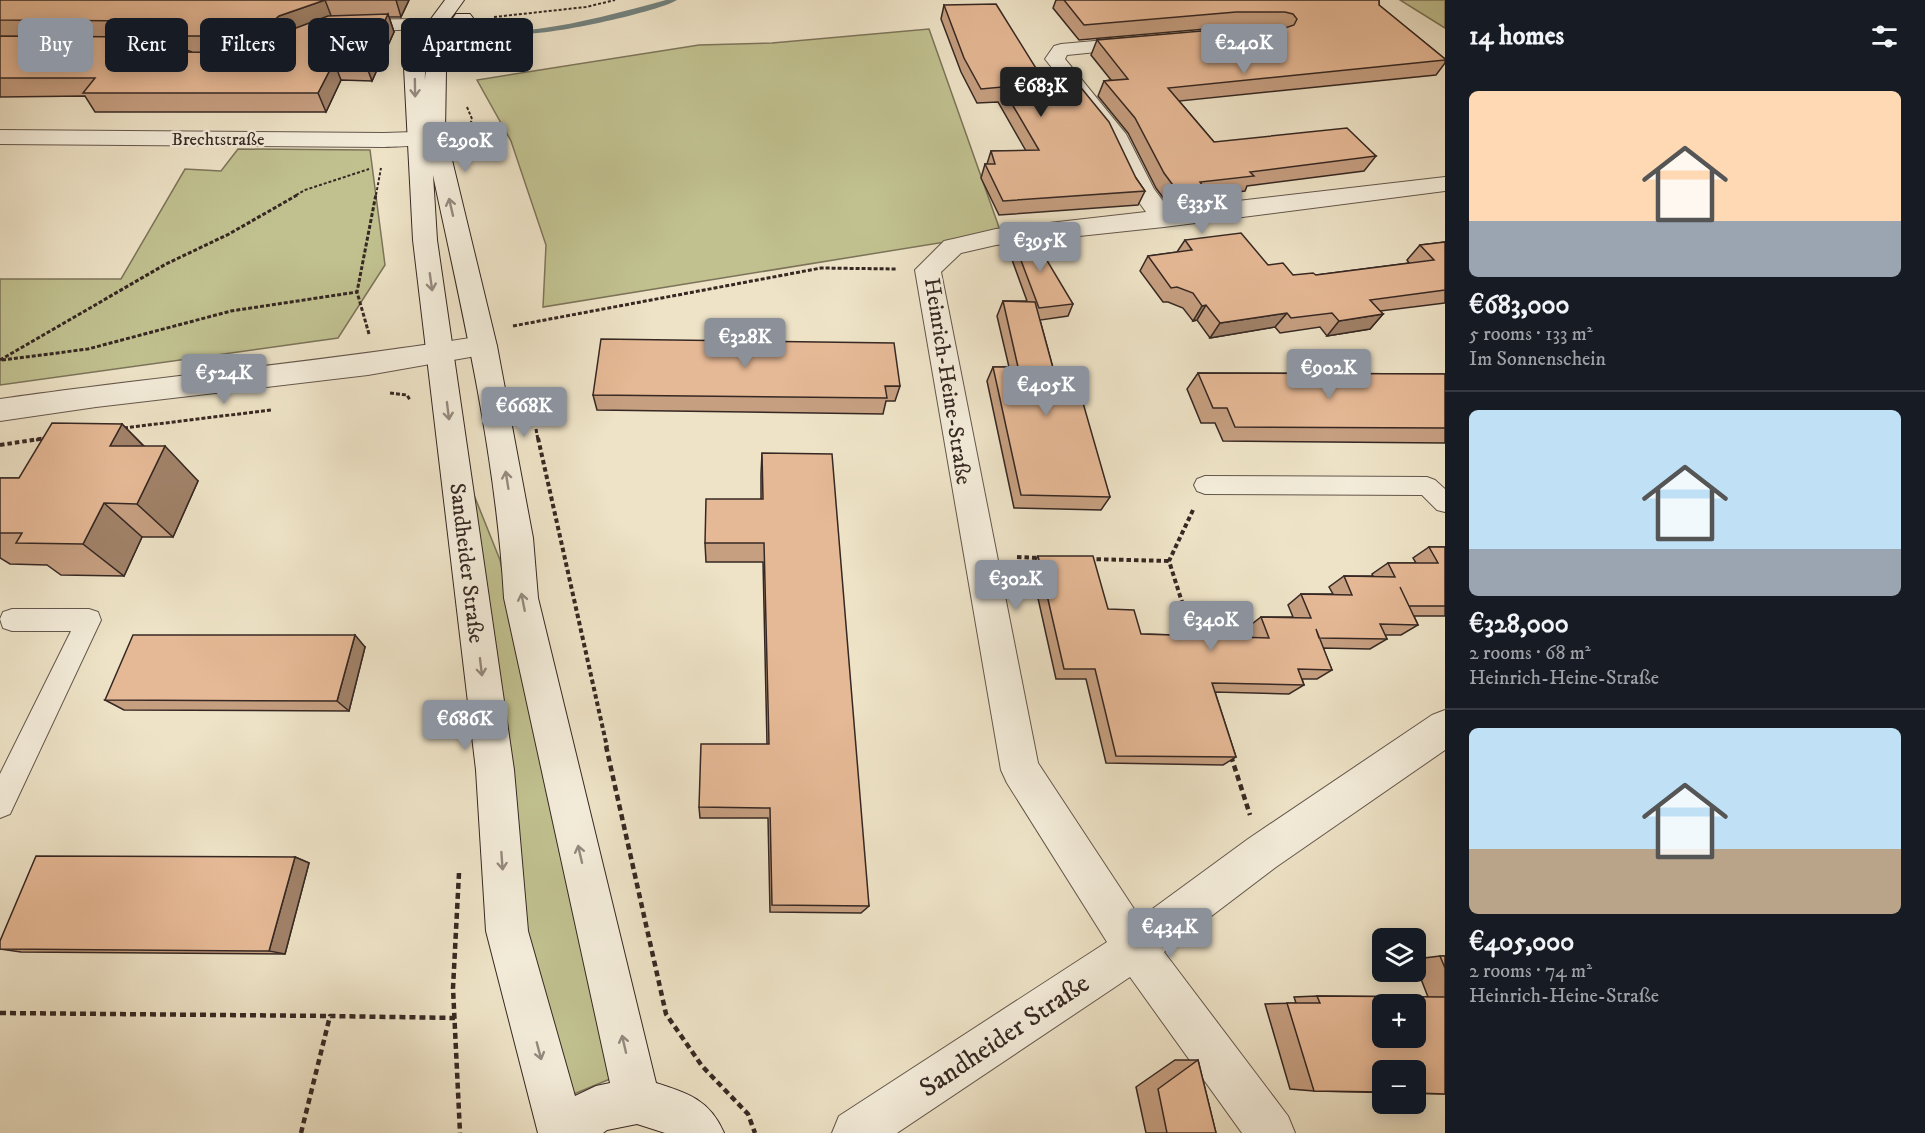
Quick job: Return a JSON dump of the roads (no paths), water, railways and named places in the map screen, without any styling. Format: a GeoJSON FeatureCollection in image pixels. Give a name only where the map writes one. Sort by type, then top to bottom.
{"type":"FeatureCollection","features":[{"type":"Feature","properties":{"kind":"street","name":"Sandheider Straße"},"geometry":{"type":"LineString","coordinates":[[456,0],[434,26],[419,49],[414,67],[426,135],[496,336],[521,598],[637,1101]]}},
{"type":"Feature","properties":{"kind":"street","name":"Sandheider Straße"},"geometry":{"type":"LineString","coordinates":[[475,0],[449,39],[436,71],[426,135],[425,240],[495,770],[507,931],[564,1133]]}},
{"type":"Feature","properties":{"kind":"street"},"geometry":{"type":"LineString","coordinates":[[1162,41],[1061,50],[1055,59],[1115,134],[1143,191],[1164,219]]}},
{"type":"Feature","properties":{"kind":"street","name":"Brechtstraße"},"geometry":{"type":"LineString","coordinates":[[0,137],[384,140],[426,135]]}},
{"type":"Feature","properties":{"kind":"street","name":"Heinrich-Heine-Straße"},"geometry":{"type":"LineString","coordinates":[[1271,1133],[1135,948],[1020,770],[928,270],[952,247],[996,237],[1164,219],[1445,184]]}},
{"type":"Feature","properties":{"kind":"street"},"geometry":{"type":"LineString","coordinates":[[0,410],[96,396],[368,365],[440,353],[496,336]]}},
{"type":"Feature","properties":{"kind":"street","name":"Sandheider Straße"},"geometry":{"type":"LineString","coordinates":[[856,1133],[1135,948],[1262,853],[1445,728]]}},
{"type":"Feature","properties":{"kind":"street"},"geometry":{"type":"LineString","coordinates":[[564,1133],[596,1109],[637,1101],[678,1113],[700,1133]]}},
{"type":"Feature","properties":{"kind":"lane"},"geometry":{"type":"LineString","coordinates":[[1205,485],[1427,486],[1445,503]]}},
{"type":"Feature","properties":{"kind":"lane"},"geometry":{"type":"LineString","coordinates":[[0,804],[89,620],[12,620]]}},
{"type":"Feature","properties":{"kind":"waterway"},"geometry":{"type":"LineString","coordinates":[[533,32],[578,26],[674,0]]}}]}
